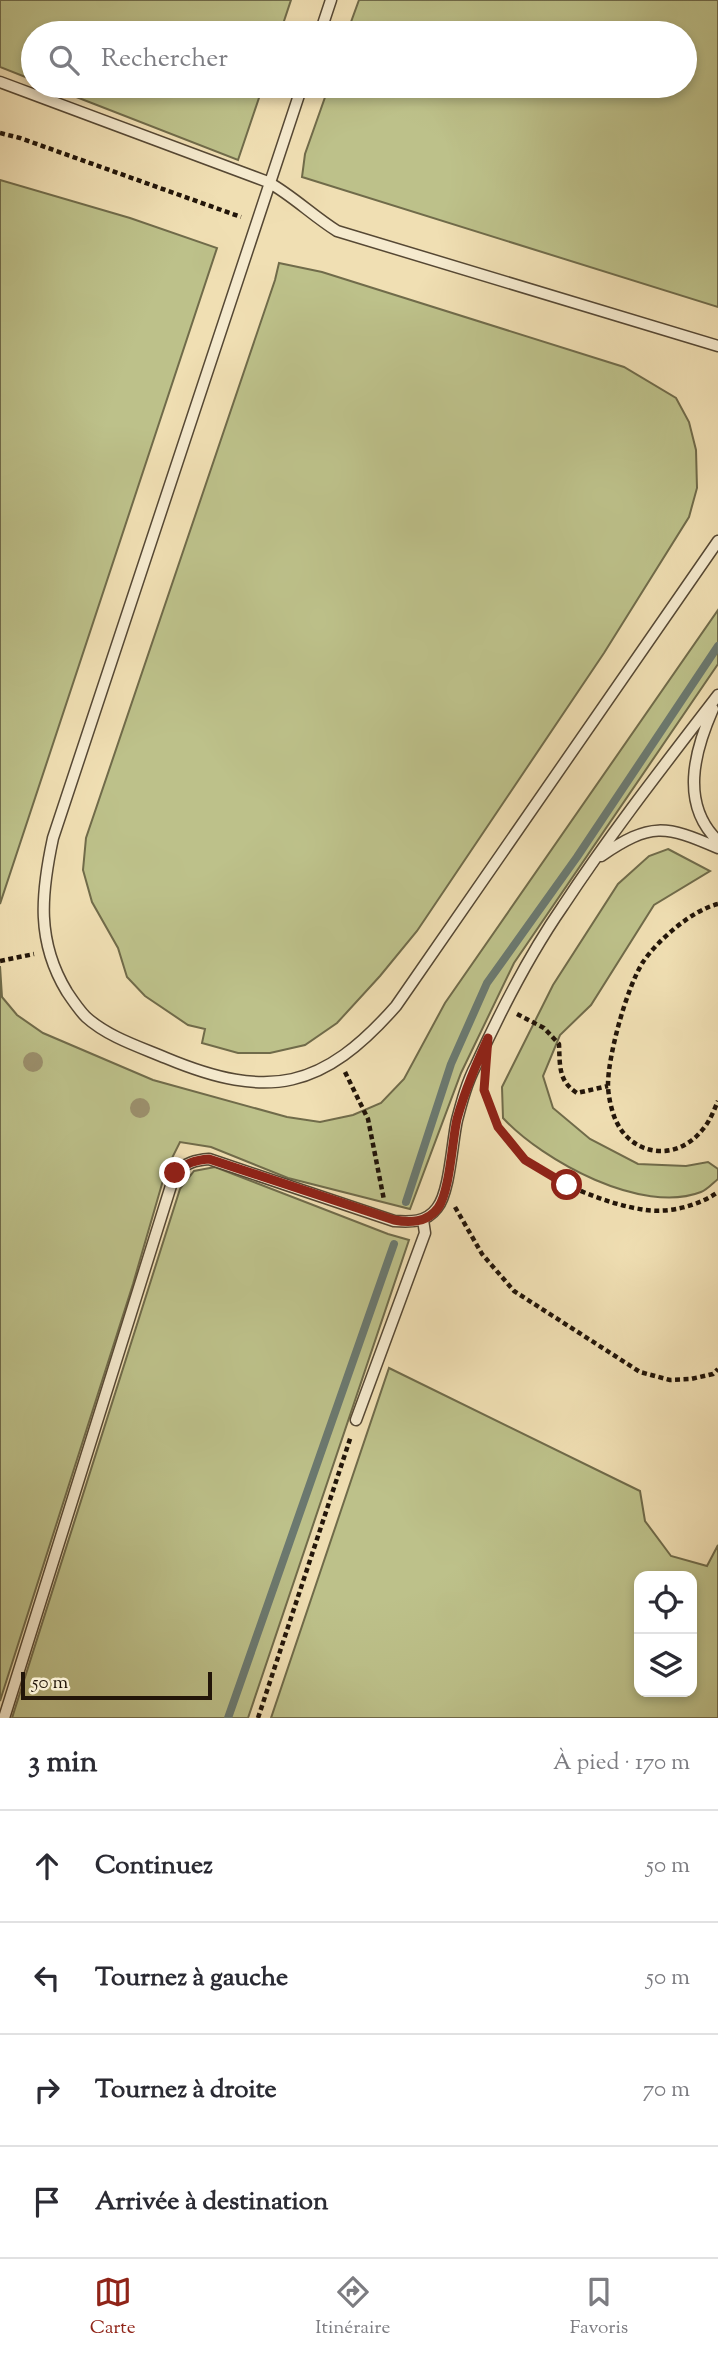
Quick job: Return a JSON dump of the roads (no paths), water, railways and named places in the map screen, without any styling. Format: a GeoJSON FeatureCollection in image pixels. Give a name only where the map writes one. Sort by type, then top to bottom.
{"type":"FeatureCollection","features":[{"type":"Feature","properties":{"kind":"lane"},"geometry":{"type":"LineString","coordinates":[[324,21],[331,0]]}},
{"type":"Feature","properties":{"kind":"lane"},"geometry":{"type":"LineString","coordinates":[[0,82],[21,90]]}},
{"type":"Feature","properties":{"kind":"lane"},"geometry":{"type":"LineString","coordinates":[[42,98],[268,183],[286,192],[337,231],[718,346]]}},
{"type":"Feature","properties":{"kind":"lane"},"geometry":{"type":"LineString","coordinates":[[298,98],[52,838],[44,881],[43,906],[49,951],[61,981],[87,1018],[128,1042],[181,1064],[236,1081],[262,1084],[287,1082],[307,1076],[339,1059],[373,1032],[396,1006],[718,541]]}},
{"type":"Feature","properties":{"kind":"lane"},"geometry":{"type":"LineString","coordinates":[[718,696],[702,733],[693,782],[695,803],[702,820],[718,841]]}},
{"type":"Feature","properties":{"kind":"lane"},"geometry":{"type":"LineString","coordinates":[[4,1718],[175,1173],[196,1160],[209,1159],[387,1218],[412,1223],[423,1220],[438,1208],[445,1188],[457,1121],[468,1081],[504,1007],[562,907],[663,766],[718,696]]}},
{"type":"Feature","properties":{"kind":"lane"},"geometry":{"type":"LineString","coordinates":[[596,859],[622,842],[658,830],[672,830],[718,848]]}},
{"type":"Feature","properties":{"kind":"lane"},"geometry":{"type":"LineString","coordinates":[[356,1420],[425,1233],[423,1220]]}},
{"type":"Feature","properties":{"kind":"waterway"},"geometry":{"type":"LineString","coordinates":[[406,1202],[451,1064],[487,983],[577,857],[718,646]]}},
{"type":"Feature","properties":{"kind":"waterway"},"geometry":{"type":"LineString","coordinates":[[228,1718],[394,1244]]}}]}
